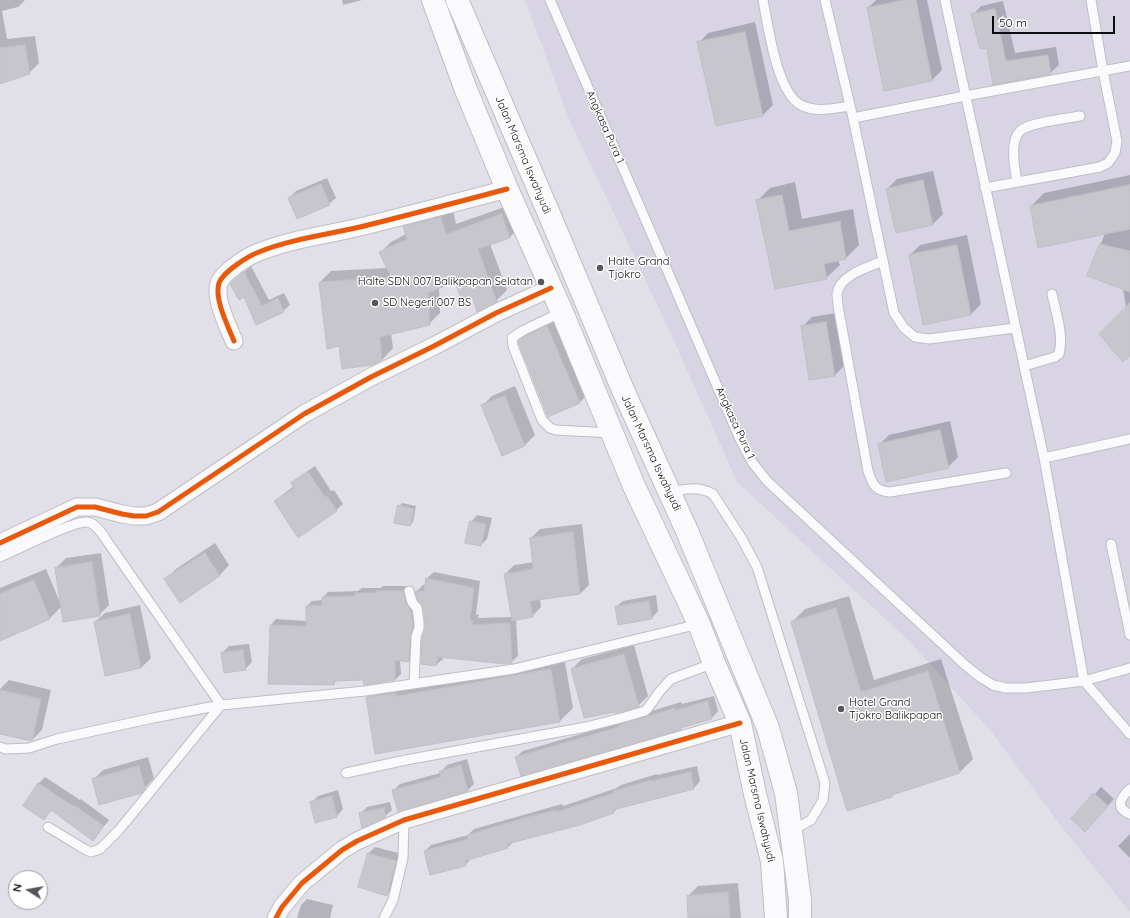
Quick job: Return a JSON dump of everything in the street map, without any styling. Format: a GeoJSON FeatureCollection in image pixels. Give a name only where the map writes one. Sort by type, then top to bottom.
{"type":"FeatureCollection","features":[{"type":"Feature","properties":{"kind":"highway","name":"Jalan Marsma Iswahyudi"},"geometry":{"type":"LineString","coordinates":[[433,0],[466,90],[507,189],[562,312],[638,493],[699,624],[740,723],[755,794],[772,861],[776,918]]}},
{"type":"Feature","properties":{"kind":"highway","name":"Jalan Marsma Iswahyudi"},"geometry":{"type":"LineString","coordinates":[[457,0],[623,390],[687,531],[768,728],[786,793],[800,900],[800,918]]}},
{"type":"Feature","properties":{"kind":"street"},"geometry":{"type":"LineString","coordinates":[[234,341],[219,299],[218,290],[220,282],[225,274],[258,252],[284,244],[358,228],[507,189]]}},
{"type":"Feature","properties":{"kind":"street"},"geometry":{"type":"LineString","coordinates":[[0,543],[77,507],[95,507],[134,516],[146,516],[158,512],[304,414],[371,377],[496,313],[551,288]]}},
{"type":"Feature","properties":{"kind":"street"},"geometry":{"type":"LineString","coordinates":[[276,918],[302,883],[342,850],[357,841],[404,820],[740,723]]}},
{"type":"Feature","properties":{"kind":"lane","name":"Angkasa Pura 1"},"geometry":{"type":"LineString","coordinates":[[550,0],[739,437],[752,462],[767,481],[980,677],[993,684],[1006,688],[1026,688],[1084,681],[1130,668]]}},
{"type":"Feature","properties":{"kind":"lane"},"geometry":{"type":"LineString","coordinates":[[763,0],[769,36],[782,81],[790,95],[800,105],[810,108],[824,109],[850,106]]}},
{"type":"Feature","properties":{"kind":"lane"},"geometry":{"type":"LineString","coordinates":[[825,0],[853,118],[894,313],[904,328],[915,337],[929,339],[1015,328]]}},
{"type":"Feature","properties":{"kind":"lane"},"geometry":{"type":"LineString","coordinates":[[944,0],[1044,458],[1084,681],[1130,734]]}},
{"type":"Feature","properties":{"kind":"lane"},"geometry":{"type":"LineString","coordinates":[[985,188],[1100,167],[1108,163],[1115,153],[1117,141],[1091,0]]}},
{"type":"Feature","properties":{"kind":"lane"},"geometry":{"type":"LineString","coordinates":[[853,118],[1130,66]]}},
{"type":"Feature","properties":{"kind":"lane"},"geometry":{"type":"LineString","coordinates":[[1017,182],[1013,159],[1014,143],[1020,131],[1032,125],[1080,116]]}},
{"type":"Feature","properties":{"kind":"lane"},"geometry":{"type":"LineString","coordinates":[[883,262],[852,274],[840,285],[837,293],[839,314],[868,472],[871,481],[875,487],[882,492],[890,492],[1006,473]]}},
{"type":"Feature","properties":{"kind":"lane"},"geometry":{"type":"LineString","coordinates":[[1024,366],[1054,357],[1059,354],[1061,346],[1059,326],[1052,294]]}},
{"type":"Feature","properties":{"kind":"lane"},"geometry":{"type":"LineString","coordinates":[[562,312],[522,331],[512,338],[512,346],[539,413],[545,424],[556,430],[612,433]]}},
{"type":"Feature","properties":{"kind":"lane"},"geometry":{"type":"LineString","coordinates":[[1044,458],[1130,439]]}},
{"type":"Feature","properties":{"kind":"lane"},"geometry":{"type":"LineString","coordinates":[[669,492],[687,488],[708,491],[713,494],[742,539],[757,568],[825,783],[823,800],[811,820],[791,831]]}},
{"type":"Feature","properties":{"kind":"lane"},"geometry":{"type":"LineString","coordinates":[[0,557],[68,527],[88,522],[94,525],[109,544],[220,705]]}},
{"type":"Feature","properties":{"kind":"lane"},"geometry":{"type":"LineString","coordinates":[[1112,544],[1130,635]]}},
{"type":"Feature","properties":{"kind":"lane"},"geometry":{"type":"LineString","coordinates":[[409,591],[412,602],[417,608],[419,622],[416,637],[414,684]]}},
{"type":"Feature","properties":{"kind":"lane"},"geometry":{"type":"LineString","coordinates":[[0,747],[6,749],[29,748],[57,739],[220,705],[365,691],[527,667],[699,624]]}},
{"type":"Feature","properties":{"kind":"lane"},"geometry":{"type":"LineString","coordinates":[[346,773],[406,760],[580,728],[625,717],[645,711],[671,679],[714,663]]}},
{"type":"Feature","properties":{"kind":"lane"},"geometry":{"type":"LineString","coordinates":[[48,827],[86,850],[91,852],[100,849],[119,830],[220,705]]}},
{"type":"Feature","properties":{"kind":"lane"},"geometry":{"type":"LineString","coordinates":[[1130,789],[1123,796],[1121,803],[1122,809],[1130,814]]}},
{"type":"Feature","properties":{"kind":"lane"},"geometry":{"type":"LineString","coordinates":[[384,918],[393,900],[403,858],[404,820]]}},
{"type":"Feature","properties":{"kind":"shaded area"},"geometry":{"type":"Polygon","coordinates":[[[525,0],[1130,0],[1130,912],[1061,826],[990,730],[907,639],[737,482],[671,334],[569,119],[525,0]]]}},
{"type":"Feature","properties":{"kind":"building"},"geometry":{"type":"Polygon","coordinates":[[[904,0],[916,0],[932,81],[884,91],[867,8],[904,0]]]}},
{"type":"Feature","properties":{"kind":"building"},"geometry":{"type":"Polygon","coordinates":[[[995,9],[1006,61],[1048,55],[1051,74],[993,85],[987,48],[980,49],[971,14],[995,9]]]}},
{"type":"Feature","properties":{"kind":"building"},"geometry":{"type":"Polygon","coordinates":[[[745,32],[763,116],[716,126],[697,42],[745,32]]]}},
{"type":"Feature","properties":{"kind":"building"},"geometry":{"type":"Polygon","coordinates":[[[25,45],[30,74],[0,84],[0,48],[25,45]]]}},
{"type":"Feature","properties":{"kind":"building"},"geometry":{"type":"Polygon","coordinates":[[[923,180],[933,225],[896,233],[886,189],[923,180]]]}},
{"type":"Feature","properties":{"kind":"building"},"geometry":{"type":"Polygon","coordinates":[[[321,184],[330,205],[297,219],[288,198],[321,184]]]}},
{"type":"Feature","properties":{"kind":"building"},"geometry":{"type":"Polygon","coordinates":[[[1130,185],[1130,229],[1038,248],[1030,206],[1130,185]]]}},
{"type":"Feature","properties":{"kind":"building"},"geometry":{"type":"Polygon","coordinates":[[[782,195],[789,231],[840,221],[846,259],[824,264],[827,279],[775,289],[756,200],[782,195]]]}},
{"type":"Feature","properties":{"kind":"building"},"geometry":{"type":"Polygon","coordinates":[[[502,214],[510,238],[478,249],[497,302],[477,312],[472,296],[462,300],[455,282],[428,293],[430,325],[380,337],[382,360],[372,365],[342,369],[339,346],[327,349],[319,282],[391,277],[379,252],[407,239],[403,226],[441,217],[446,234],[502,214]]]}},
{"type":"Feature","properties":{"kind":"building"},"geometry":{"type":"Polygon","coordinates":[[[1100,244],[1130,251],[1130,292],[1087,276],[1100,244]]]}},
{"type":"Feature","properties":{"kind":"building"},"geometry":{"type":"Polygon","coordinates":[[[957,245],[971,315],[923,325],[909,255],[957,245]]]}},
{"type":"Feature","properties":{"kind":"building"},"geometry":{"type":"Polygon","coordinates":[[[244,272],[262,306],[278,298],[284,312],[256,325],[244,297],[239,300],[230,284],[244,272]]]}},
{"type":"Feature","properties":{"kind":"building"},"geometry":{"type":"Polygon","coordinates":[[[1130,303],[1130,356],[1123,362],[1099,334],[1130,303]]]}},
{"type":"Feature","properties":{"kind":"building"},"geometry":{"type":"Polygon","coordinates":[[[826,322],[835,376],[809,380],[801,326],[826,322]]]}},
{"type":"Feature","properties":{"kind":"building"},"geometry":{"type":"Polygon","coordinates":[[[547,326],[580,403],[548,417],[518,341],[525,336],[547,326]]]}},
{"type":"Feature","properties":{"kind":"building"},"geometry":{"type":"Polygon","coordinates":[[[505,396],[525,446],[502,456],[481,405],[505,396]]]}},
{"type":"Feature","properties":{"kind":"building"},"geometry":{"type":"Polygon","coordinates":[[[940,430],[949,468],[886,482],[878,444],[940,430]]]}},
{"type":"Feature","properties":{"kind":"building"},"geometry":{"type":"Polygon","coordinates":[[[308,472],[325,497],[327,496],[337,511],[298,538],[274,501],[294,488],[291,483],[308,472]]]}},
{"type":"Feature","properties":{"kind":"building"},"geometry":{"type":"Polygon","coordinates":[[[398,505],[414,509],[410,526],[394,523],[398,505]]]}},
{"type":"Feature","properties":{"kind":"building"},"geometry":{"type":"Polygon","coordinates":[[[470,521],[486,524],[481,546],[465,543],[470,521]]]}},
{"type":"Feature","properties":{"kind":"building"},"geometry":{"type":"Polygon","coordinates":[[[573,532],[580,594],[530,601],[533,617],[512,621],[504,574],[533,569],[530,538],[573,532]]]}},
{"type":"Feature","properties":{"kind":"building"},"geometry":{"type":"Polygon","coordinates":[[[205,553],[220,576],[180,603],[164,579],[205,553]]]}},
{"type":"Feature","properties":{"kind":"building"},"geometry":{"type":"Polygon","coordinates":[[[92,562],[100,616],[63,622],[55,568],[92,562]]]}},
{"type":"Feature","properties":{"kind":"building"},"geometry":{"type":"Polygon","coordinates":[[[426,578],[474,588],[470,620],[473,621],[472,625],[510,623],[512,663],[506,664],[438,657],[436,666],[421,664],[422,638],[425,630],[425,622],[423,607],[417,599],[415,591],[424,591],[426,578]]]}},
{"type":"Feature","properties":{"kind":"building"},"geometry":{"type":"Polygon","coordinates":[[[34,580],[50,619],[0,641],[0,594],[34,580]]]}},
{"type":"Feature","properties":{"kind":"building"},"geometry":{"type":"Polygon","coordinates":[[[376,591],[403,591],[406,604],[411,611],[413,627],[410,637],[409,662],[395,660],[395,680],[364,685],[363,680],[334,681],[334,685],[268,684],[270,625],[306,626],[306,606],[322,605],[322,597],[355,596],[355,593],[376,593],[376,591]]]}},
{"type":"Feature","properties":{"kind":"building"},"geometry":{"type":"Polygon","coordinates":[[[649,601],[652,619],[618,625],[615,607],[649,601]]]}},
{"type":"Feature","properties":{"kind":"building"},"geometry":{"type":"Polygon","coordinates":[[[836,608],[861,692],[928,671],[960,773],[847,811],[791,622],[836,608]]]}},
{"type":"Feature","properties":{"kind":"building"},"geometry":{"type":"Polygon","coordinates":[[[130,614],[141,668],[105,676],[94,622],[130,614]]]}},
{"type":"Feature","properties":{"kind":"building"},"geometry":{"type":"Polygon","coordinates":[[[243,650],[246,670],[224,673],[221,653],[243,650]]]}},
{"type":"Feature","properties":{"kind":"building"},"geometry":{"type":"Polygon","coordinates":[[[624,654],[639,707],[584,718],[571,669],[624,654]]]}},
{"type":"Feature","properties":{"kind":"building"},"geometry":{"type":"Polygon","coordinates":[[[551,669],[560,722],[375,754],[366,697],[396,693],[396,696],[551,669]]]}},
{"type":"Feature","properties":{"kind":"building"},"geometry":{"type":"Polygon","coordinates":[[[0,690],[41,699],[32,741],[0,734],[0,690]]]}},
{"type":"Feature","properties":{"kind":"building"},"geometry":{"type":"Polygon","coordinates":[[[708,701],[712,719],[681,728],[681,730],[521,776],[515,757],[619,727],[618,725],[675,708],[676,710],[708,701]]]}},
{"type":"Feature","properties":{"kind":"building"},"geometry":{"type":"Polygon","coordinates":[[[461,765],[468,791],[398,812],[392,790],[441,777],[439,772],[461,765]]]}},
{"type":"Feature","properties":{"kind":"building"},"geometry":{"type":"Polygon","coordinates":[[[139,766],[145,789],[142,793],[99,805],[92,779],[139,766]]]}},
{"type":"Feature","properties":{"kind":"building"},"geometry":{"type":"Polygon","coordinates":[[[691,772],[694,789],[613,810],[614,813],[580,825],[507,844],[508,848],[465,861],[466,866],[430,875],[424,851],[468,839],[467,835],[524,818],[556,810],[557,812],[614,793],[613,791],[651,780],[691,772]]]}},
{"type":"Feature","properties":{"kind":"building"},"geometry":{"type":"Polygon","coordinates":[[[38,783],[73,806],[74,805],[104,826],[93,841],[51,810],[44,820],[23,806],[38,783]]]}},
{"type":"Feature","properties":{"kind":"building"},"geometry":{"type":"Polygon","coordinates":[[[1094,793],[1108,806],[1085,832],[1071,819],[1094,793]]]}},
{"type":"Feature","properties":{"kind":"building"},"geometry":{"type":"Polygon","coordinates":[[[332,796],[337,817],[315,823],[310,802],[332,796]]]}},
{"type":"Feature","properties":{"kind":"building"},"geometry":{"type":"Polygon","coordinates":[[[384,808],[386,817],[362,828],[359,813],[384,808]]]}},
{"type":"Feature","properties":{"kind":"building"},"geometry":{"type":"Polygon","coordinates":[[[368,853],[396,861],[387,896],[358,887],[368,853]]]}},
{"type":"Feature","properties":{"kind":"building"},"geometry":{"type":"Polygon","coordinates":[[[728,892],[730,918],[688,918],[687,896],[728,892]]]}},
{"type":"Feature","properties":{"kind":"cycle path"},"geometry":{"type":"LineString","coordinates":[[234,341],[225,320],[218,297],[219,283],[225,274],[249,257],[259,252],[284,244],[360,227],[507,189]]}},
{"type":"Feature","properties":{"kind":"cycle path"},"geometry":{"type":"LineString","coordinates":[[0,543],[77,507],[95,507],[134,516],[146,516],[158,512],[304,414],[371,377],[496,313],[551,288]]}},
{"type":"Feature","properties":{"kind":"cycle path"},"geometry":{"type":"LineString","coordinates":[[276,918],[282,907],[302,883],[342,850],[357,841],[404,820],[740,723]]}},
{"type":"Feature","properties":{"kind":"place","name":"Halte Grand Tjokro"},"geometry":{"type":"Point","coordinates":[600,268]}},
{"type":"Feature","properties":{"kind":"place","name":"Halte SDN 007 Balikpapan Selatan"},"geometry":{"type":"Point","coordinates":[541,282]}},
{"type":"Feature","properties":{"kind":"place","name":"SD Negeri 007 BS"},"geometry":{"type":"Point","coordinates":[375,303]}},
{"type":"Feature","properties":{"kind":"place","name":"Hotel Grand Tjokro Balikpapan"},"geometry":{"type":"Point","coordinates":[841,709]}}]}
